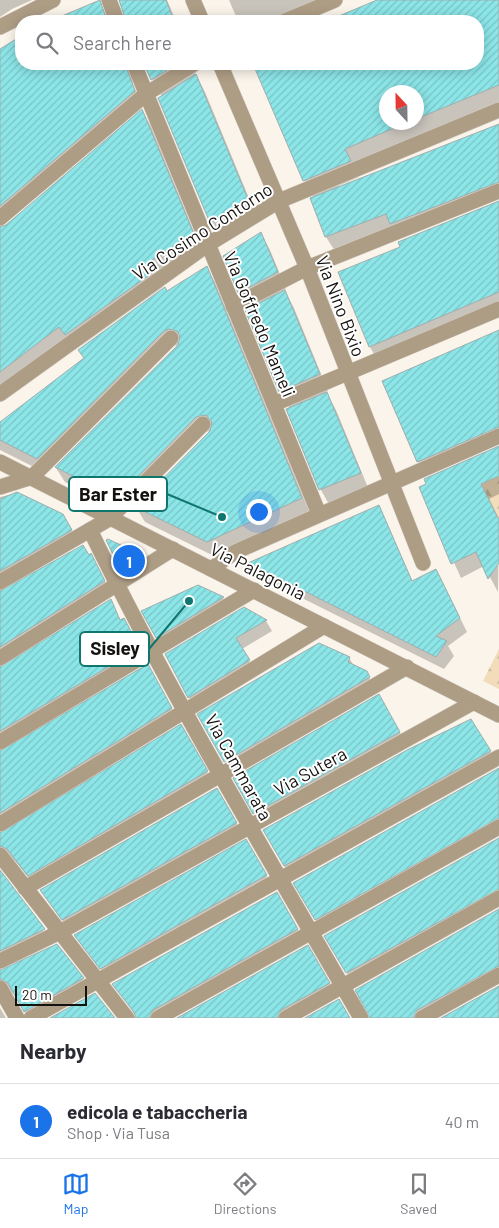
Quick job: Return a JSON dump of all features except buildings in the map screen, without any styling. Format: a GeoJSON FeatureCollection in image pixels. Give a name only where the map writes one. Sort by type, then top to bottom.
{"type":"FeatureCollection","features":[{"type":"Feature","properties":{"kind":"street"},"geometry":{"type":"LineString","coordinates":[[24,15],[54,0]]}},
{"type":"Feature","properties":{"kind":"street"},"geometry":{"type":"LineString","coordinates":[[109,0],[115,15]]}},
{"type":"Feature","properties":{"kind":"street"},"geometry":{"type":"LineString","coordinates":[[194,0],[200,15]]}},
{"type":"Feature","properties":{"kind":"street"},"geometry":{"type":"LineString","coordinates":[[299,15],[335,0]]}},
{"type":"Feature","properties":{"kind":"street"},"geometry":{"type":"LineString","coordinates":[[0,27],[15,20]]}},
{"type":"Feature","properties":{"kind":"street","name":"Via Goffredo Mameli"},"geometry":{"type":"LineString","coordinates":[[136,70],[319,514]]}},
{"type":"Feature","properties":{"kind":"street"},"geometry":{"type":"LineString","coordinates":[[0,218],[146,94],[184,70]]}},
{"type":"Feature","properties":{"kind":"street","name":"Via Nino Bixio"},"geometry":{"type":"LineString","coordinates":[[223,70],[307,268],[423,563]]}},
{"type":"Feature","properties":{"kind":"street","name":"Via Cosimo Contorno"},"geometry":{"type":"LineString","coordinates":[[0,394],[207,245],[278,201],[499,110]]}},
{"type":"Feature","properties":{"kind":"street"},"geometry":{"type":"LineString","coordinates":[[233,306],[307,268],[499,192]]}},
{"type":"Feature","properties":{"kind":"street"},"geometry":{"type":"LineString","coordinates":[[274,404],[499,309]]}},
{"type":"Feature","properties":{"kind":"street"},"geometry":{"type":"LineString","coordinates":[[0,487],[32,477],[171,338]]}},
{"type":"Feature","properties":{"kind":"street"},"geometry":{"type":"LineString","coordinates":[[0,582],[109,519],[203,424]]}},
{"type":"Feature","properties":{"kind":"street"},"geometry":{"type":"LineString","coordinates":[[211,569],[235,552],[499,436]]}},
{"type":"Feature","properties":{"kind":"street","name":"Via Palagonia"},"geometry":{"type":"LineString","coordinates":[[0,462],[32,477],[109,519],[497,713]]}},
{"type":"Feature","properties":{"kind":"street","name":"Via Cammarata"},"geometry":{"type":"LineString","coordinates":[[90,530],[117,585],[221,775],[361,1018]]}},
{"type":"Feature","properties":{"kind":"street"},"geometry":{"type":"LineString","coordinates":[[0,658],[173,550]]}},
{"type":"Feature","properties":{"kind":"street"},"geometry":{"type":"LineString","coordinates":[[0,742],[254,590]]}},
{"type":"Feature","properties":{"kind":"street"},"geometry":{"type":"LineString","coordinates":[[0,824],[324,626]]}},
{"type":"Feature","properties":{"kind":"street"},"geometry":{"type":"LineString","coordinates":[[25,888],[407,667]]}},
{"type":"Feature","properties":{"kind":"street","name":"Via Sutera"},"geometry":{"type":"LineString","coordinates":[[0,961],[60,932],[474,702]]}},
{"type":"Feature","properties":{"kind":"street"},"geometry":{"type":"LineString","coordinates":[[497,713],[499,728]]}},
{"type":"Feature","properties":{"kind":"street"},"geometry":{"type":"LineString","coordinates":[[31,1018],[99,982],[499,757]]}},
{"type":"Feature","properties":{"kind":"street"},"geometry":{"type":"LineString","coordinates":[[158,1018],[499,827]]}},
{"type":"Feature","properties":{"kind":"street"},"geometry":{"type":"LineString","coordinates":[[0,855],[127,1018]]}},
{"type":"Feature","properties":{"kind":"street"},"geometry":{"type":"LineString","coordinates":[[286,1018],[499,898]]}},
{"type":"Feature","properties":{"kind":"street"},"geometry":{"type":"LineString","coordinates":[[422,1018],[499,975]]}},
{"type":"Feature","properties":{"kind":"street"},"geometry":{"type":"LineString","coordinates":[[0,988],[16,1018]]}},
{"type":"Feature","properties":{"kind":"green space"},"geometry":{"type":"Polygon","coordinates":[[[499,476],[499,520],[481,484],[499,476]]]}},
{"type":"Feature","properties":{"kind":"green space"},"geometry":{"type":"Polygon","coordinates":[[[499,649],[499,689],[483,681],[499,649]]]}},
{"type":"Feature","properties":{"kind":"place","name":"Bar Ester"},"geometry":{"type":"Point","coordinates":[222,517]}},
{"type":"Feature","properties":{"kind":"place","name":"edicola e tabaccheria"},"geometry":{"type":"Point","coordinates":[129,561]}},
{"type":"Feature","properties":{"kind":"place","name":"Sisley"},"geometry":{"type":"Point","coordinates":[189,601]}}]}
